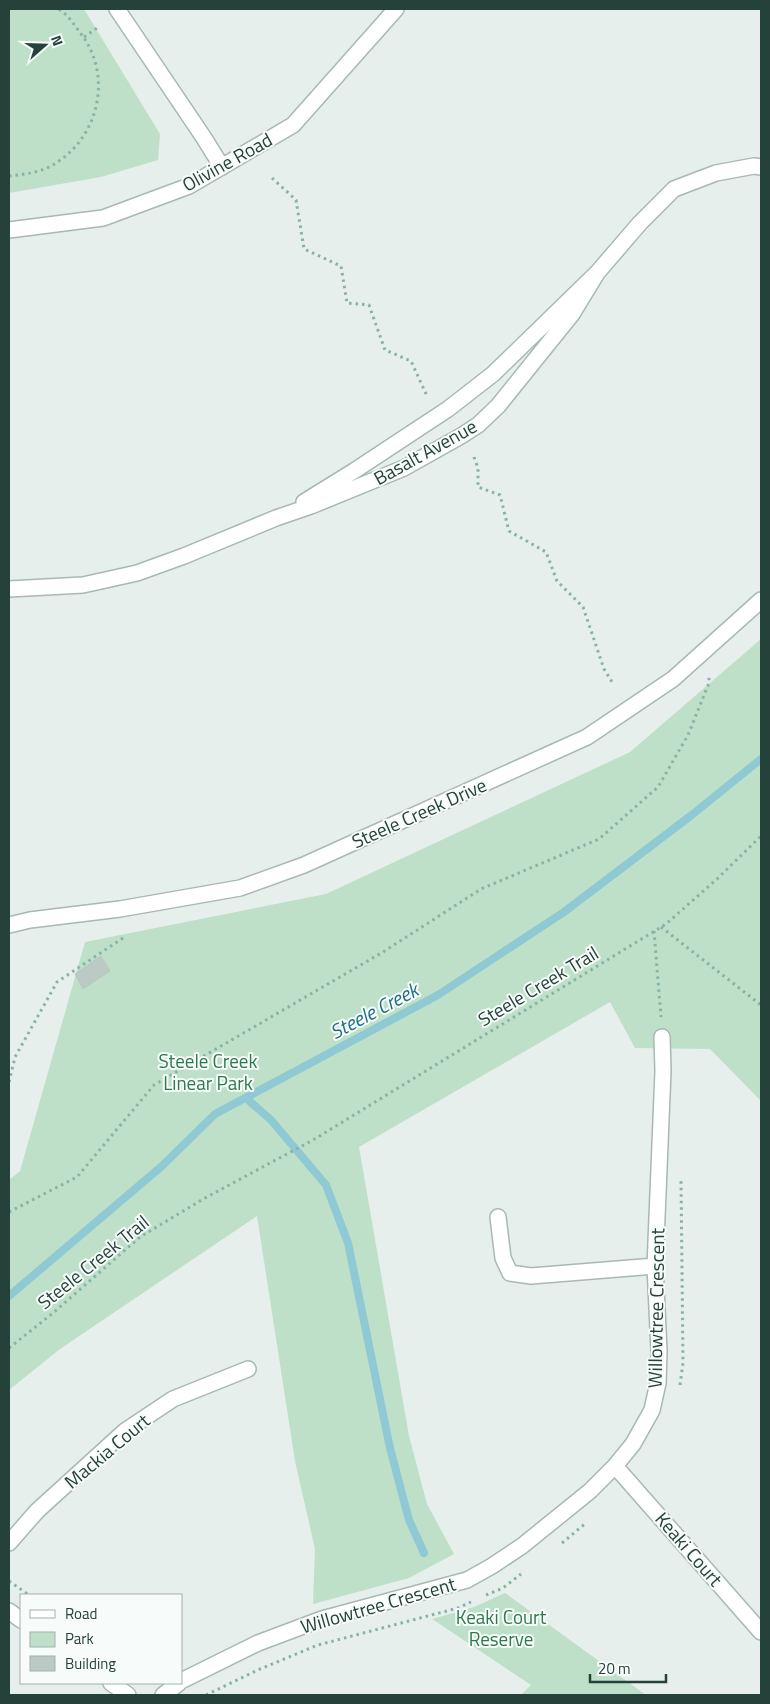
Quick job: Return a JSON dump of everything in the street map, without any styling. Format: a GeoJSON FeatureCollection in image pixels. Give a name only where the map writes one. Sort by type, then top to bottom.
{"type":"FeatureCollection","features":[{"type":"Feature","properties":{"kind":"street"},"geometry":{"type":"LineString","coordinates":[[117,9],[222,167]]}},
{"type":"Feature","properties":{"kind":"street","name":"Olivine Road"},"geometry":{"type":"LineString","coordinates":[[9,230],[102,218],[189,186],[293,125],[396,9]]}},
{"type":"Feature","properties":{"kind":"street","name":"Basalt Avenue"},"geometry":{"type":"LineString","coordinates":[[276,518],[354,471],[448,409],[493,374],[597,273],[640,223],[674,189],[716,172],[754,166],[761,167]]}},
{"type":"Feature","properties":{"kind":"street","name":"Basalt Avenue"},"geometry":{"type":"LineString","coordinates":[[9,589],[83,585],[137,573],[360,487],[404,468],[478,425],[498,406],[572,314],[597,273]]}},
{"type":"Feature","properties":{"kind":"street","name":"Steele Creek Drive"},"geometry":{"type":"LineString","coordinates":[[9,926],[30,920],[120,909],[240,888],[304,865],[587,737],[673,679],[761,600]]}},
{"type":"Feature","properties":{"kind":"street","name":"Steele Creek Drive"},"geometry":{"type":"LineString","coordinates":[[9,918],[30,920]]}},
{"type":"Feature","properties":{"kind":"street","name":"Willowtree Crescent"},"geometry":{"type":"LineString","coordinates":[[182,1681],[258,1643],[322,1619],[467,1580],[522,1546],[590,1491],[616,1466],[633,1444],[652,1410],[658,1383],[660,1351],[655,1266],[663,1071],[662,1037]]}},
{"type":"Feature","properties":{"kind":"street"},"geometry":{"type":"LineString","coordinates":[[498,1217],[503,1258],[510,1273],[531,1276],[655,1266]]}},
{"type":"Feature","properties":{"kind":"street","name":"Mackia Court"},"geometry":{"type":"LineString","coordinates":[[9,1543],[37,1511],[125,1431],[173,1399],[248,1369]]}},
{"type":"Feature","properties":{"kind":"street","name":"Keaki Court"},"geometry":{"type":"LineString","coordinates":[[616,1466],[761,1632]]}},
{"type":"Feature","properties":{"kind":"street"},"geometry":{"type":"LineString","coordinates":[[9,1611],[20,1619]]}},
{"type":"Feature","properties":{"kind":"street"},"geometry":{"type":"LineString","coordinates":[[112,1684],[128,1695]]}},
{"type":"Feature","properties":{"kind":"street","name":"Willowtree Crescent"},"geometry":{"type":"LineString","coordinates":[[163,1695],[177,1684]]}},
{"type":"Feature","properties":{"kind":"path"},"geometry":{"type":"LineString","coordinates":[[9,176],[34,173],[59,162],[77,146],[92,122],[100,93],[98,73],[92,52],[64,12],[58,9]]}},
{"type":"Feature","properties":{"kind":"path"},"geometry":{"type":"LineString","coordinates":[[84,38],[100,26]]}},
{"type":"Feature","properties":{"kind":"path"},"geometry":{"type":"LineString","coordinates":[[272,178],[296,200],[304,249],[340,266],[347,303],[369,305],[385,350],[411,361],[427,396]]}},
{"type":"Feature","properties":{"kind":"path"},"geometry":{"type":"LineString","coordinates":[[474,457],[478,468],[478,487],[500,494],[509,531],[546,552],[557,581],[583,607],[604,669],[612,682]]}},
{"type":"Feature","properties":{"kind":"path"},"geometry":{"type":"LineString","coordinates":[[9,1212],[77,1177],[154,1084],[382,952],[481,890],[599,839],[658,787],[688,736],[709,683],[711,645]]}},
{"type":"Feature","properties":{"kind":"path","name":"Steele Creek Trail"},"geometry":{"type":"LineString","coordinates":[[9,1348],[53,1313],[140,1237],[205,1198],[313,1140],[661,927],[717,879],[761,836]]}},
{"type":"Feature","properties":{"kind":"path"},"geometry":{"type":"LineString","coordinates":[[661,927],[761,1005]]}},
{"type":"Feature","properties":{"kind":"path"},"geometry":{"type":"LineString","coordinates":[[654,931],[662,1037]]}},
{"type":"Feature","properties":{"kind":"path"},"geometry":{"type":"LineString","coordinates":[[9,1082],[15,1057],[58,982],[123,938]]}},
{"type":"Feature","properties":{"kind":"path"},"geometry":{"type":"LineString","coordinates":[[680,1387],[683,1363],[681,1176]]}},
{"type":"Feature","properties":{"kind":"path"},"geometry":{"type":"LineString","coordinates":[[555,1548],[590,1520]]}},
{"type":"Feature","properties":{"kind":"path"},"geometry":{"type":"LineString","coordinates":[[485,1596],[503,1588],[525,1571]]}},
{"type":"Feature","properties":{"kind":"path"},"geometry":{"type":"LineString","coordinates":[[9,1581],[28,1594]]}},
{"type":"Feature","properties":{"kind":"path"},"geometry":{"type":"LineString","coordinates":[[206,1695],[260,1669],[318,1645],[458,1608],[476,1600]]}},
{"type":"Feature","properties":{"kind":"green space"},"geometry":{"type":"Polygon","coordinates":[[[9,9],[84,9],[160,134],[158,160],[101,177],[9,193],[9,9]]]}},
{"type":"Feature","properties":{"kind":"green space","name":"Steele Creek Linear Park"},"geometry":{"type":"Polygon","coordinates":[[[761,639],[761,1101],[710,1049],[635,1048],[610,1002],[359,1147],[409,1436],[427,1504],[454,1554],[409,1578],[313,1604],[315,1549],[295,1461],[257,1216],[60,1349],[9,1390],[9,1180],[20,1171],[85,942],[326,894],[630,752],[761,639]]]}},
{"type":"Feature","properties":{"kind":"green space","name":"Keaki Court Reserve"},"geometry":{"type":"Polygon","coordinates":[[[505,1593],[646,1695],[521,1695],[531,1685],[432,1619],[474,1607],[505,1593]]]}},
{"type":"Feature","properties":{"kind":"building"},"geometry":{"type":"Polygon","coordinates":[[[101,956],[110,971],[83,989],[75,974],[101,956]]]}},
{"type":"Feature","properties":{"kind":"waterway","name":"Steele Creek"},"geometry":{"type":"LineString","coordinates":[[9,1296],[162,1166],[215,1114],[438,995],[564,912],[693,814],[761,759]]}},
{"type":"Feature","properties":{"kind":"waterway"},"geometry":{"type":"LineString","coordinates":[[246,1098],[271,1120],[326,1185],[348,1243],[390,1448],[409,1520],[424,1553]]}}]}
